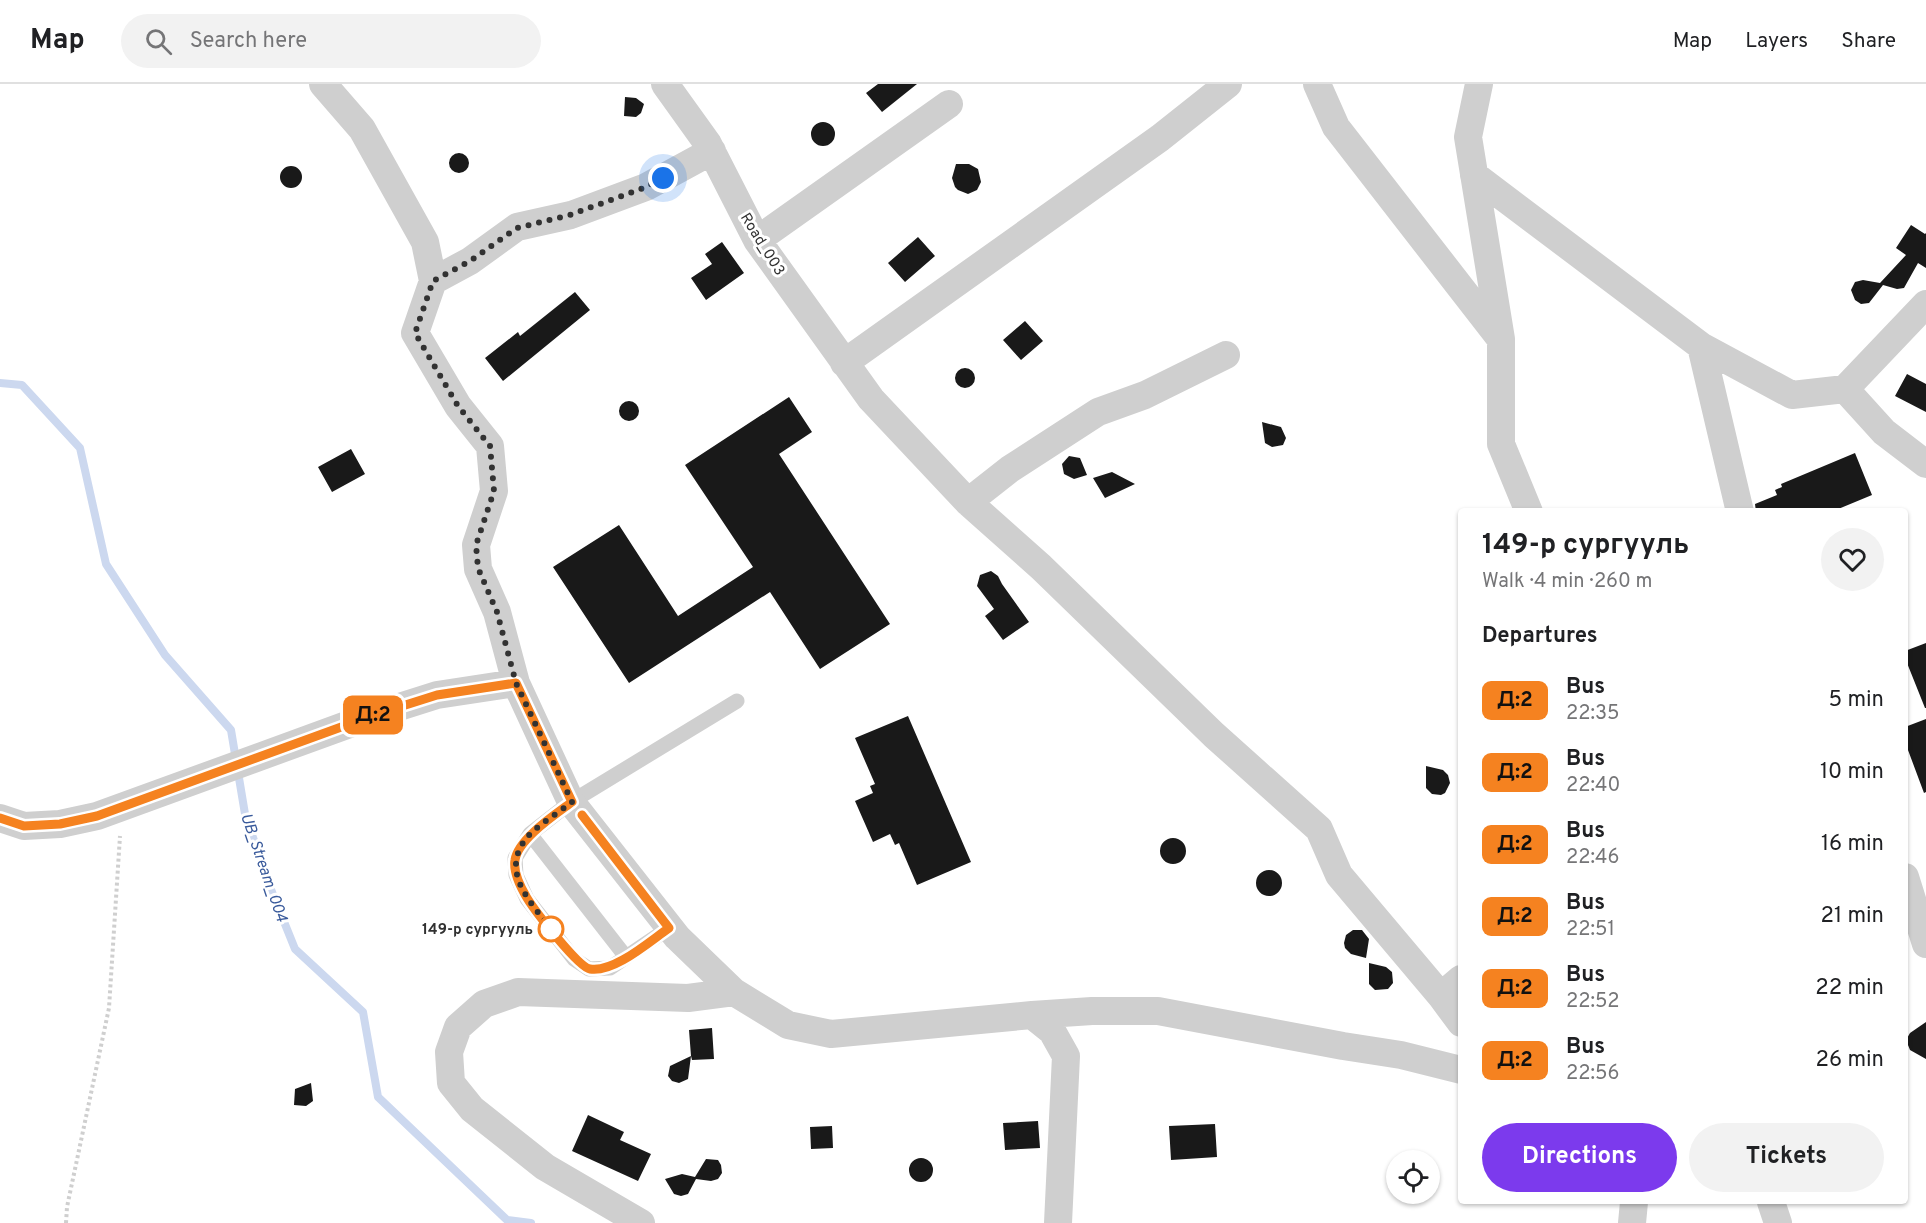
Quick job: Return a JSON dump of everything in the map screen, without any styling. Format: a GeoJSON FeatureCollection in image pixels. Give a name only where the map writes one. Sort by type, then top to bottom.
{"type":"FeatureCollection","features":[{"type":"Feature","properties":{"kind":"street"},"geometry":{"type":"LineString","coordinates":[[323,84],[362,129],[424,242],[433,281],[415,333],[458,406],[490,446],[494,491],[476,545],[478,568],[497,612],[516,683],[572,802],[669,928],[734,992],[788,1025],[831,1034],[1032,1015],[1092,1011],[1158,1011],[1401,1055],[1458,1069]]}},
{"type":"Feature","properties":{"kind":"street","name":"Road_003"},"geometry":{"type":"LineString","coordinates":[[665,84],[712,151],[757,240],[871,399],[969,502],[1041,567],[1238,757],[1319,829],[1339,875],[1451,988],[1458,1012]]}},
{"type":"Feature","properties":{"kind":"street"},"geometry":{"type":"LineString","coordinates":[[844,363],[1160,138],[1228,84]]}},
{"type":"Feature","properties":{"kind":"street"},"geometry":{"type":"LineString","coordinates":[[1317,84],[1336,127],[1501,339]]}},
{"type":"Feature","properties":{"kind":"street"},"geometry":{"type":"LineString","coordinates":[[1479,84],[1468,137],[1501,339],[1501,444],[1527,508]]}},
{"type":"Feature","properties":{"kind":"street"},"geometry":{"type":"LineString","coordinates":[[757,240],[949,104]]}},
{"type":"Feature","properties":{"kind":"street"},"geometry":{"type":"LineString","coordinates":[[433,281],[470,261],[517,228],[570,215],[646,187],[712,151]]}},
{"type":"Feature","properties":{"kind":"street"},"geometry":{"type":"LineString","coordinates":[[1474,176],[1701,346],[1792,395],[1845,389],[1926,304]]}},
{"type":"Feature","properties":{"kind":"street"},"geometry":{"type":"LineString","coordinates":[[1701,346],[1739,508]]}},
{"type":"Feature","properties":{"kind":"street"},"geometry":{"type":"LineString","coordinates":[[969,502],[1010,469],[1098,412],[1145,395],[1226,355]]}},
{"type":"Feature","properties":{"kind":"street"},"geometry":{"type":"LineString","coordinates":[[1845,389],[1884,432],[1926,464]]}},
{"type":"Feature","properties":{"kind":"street"},"geometry":{"type":"LineString","coordinates":[[0,818],[24,826],[60,824],[122,808],[315,736],[437,695],[516,683]]}},
{"type":"Feature","properties":{"kind":"street"},"geometry":{"type":"LineString","coordinates":[[1908,887],[1926,944]]}},
{"type":"Feature","properties":{"kind":"street"},"geometry":{"type":"LineString","coordinates":[[641,1223],[545,1167],[472,1109],[451,1083],[449,1052],[458,1027],[484,1004],[518,992],[688,998],[734,992]]}},
{"type":"Feature","properties":{"kind":"street"},"geometry":{"type":"LineString","coordinates":[[1032,1015],[1052,1031],[1066,1056],[1058,1223]]}},
{"type":"Feature","properties":{"kind":"street"},"geometry":{"type":"LineString","coordinates":[[1632,1223],[1634,1204]]}},
{"type":"Feature","properties":{"kind":"street"},"geometry":{"type":"LineString","coordinates":[[1774,1204],[1779,1223]]}},
{"type":"Feature","properties":{"kind":"lane"},"geometry":{"type":"LineString","coordinates":[[669,928],[610,968],[589,969],[574,958],[527,899],[516,875],[515,858],[531,834],[572,802],[736,701]]}},
{"type":"Feature","properties":{"kind":"lane"},"geometry":{"type":"LineString","coordinates":[[531,834],[626,957]]}},
{"type":"Feature","properties":{"kind":"path"},"geometry":{"type":"LineString","coordinates":[[66,1223],[67,1207],[109,1008],[122,808]]}},
{"type":"Feature","properties":{"kind":"building"},"geometry":{"type":"Polygon","coordinates":[[[878,84],[917,84],[882,112],[866,93],[878,84]]]}},
{"type":"Feature","properties":{"kind":"building"},"geometry":{"type":"Polygon","coordinates":[[[625,97],[636,98],[644,104],[641,113],[636,117],[624,116],[625,97]]]}},
{"type":"Feature","properties":{"kind":"building"},"geometry":{"type":"Polygon","coordinates":[[[823,122],[832,125],[835,134],[832,143],[823,146],[814,143],[811,134],[814,125],[823,122]]]}},
{"type":"Feature","properties":{"kind":"building"},"geometry":{"type":"Polygon","coordinates":[[[455,153],[463,153],[469,159],[469,167],[463,173],[455,173],[449,167],[449,159],[455,153]]]}},
{"type":"Feature","properties":{"kind":"building"},"geometry":{"type":"Polygon","coordinates":[[[956,164],[969,164],[978,169],[981,182],[977,190],[968,194],[955,187],[952,178],[956,164]]]}},
{"type":"Feature","properties":{"kind":"building"},"geometry":{"type":"Polygon","coordinates":[[[291,166],[299,169],[302,177],[299,185],[291,188],[283,185],[280,177],[283,169],[291,166]]]}},
{"type":"Feature","properties":{"kind":"building"},"geometry":{"type":"Polygon","coordinates":[[[1911,225],[1926,233],[1926,268],[1918,263],[1904,288],[1897,289],[1883,285],[1869,303],[1861,304],[1855,300],[1851,290],[1855,282],[1863,280],[1880,283],[1906,255],[1896,248],[1911,225]]]}},
{"type":"Feature","properties":{"kind":"building"},"geometry":{"type":"Polygon","coordinates":[[[918,237],[935,256],[905,282],[888,263],[918,237]]]}},
{"type":"Feature","properties":{"kind":"building"},"geometry":{"type":"Polygon","coordinates":[[[722,242],[744,273],[706,300],[691,278],[712,264],[705,254],[722,242]]]}},
{"type":"Feature","properties":{"kind":"building"},"geometry":{"type":"Polygon","coordinates":[[[575,292],[590,310],[503,381],[485,358],[518,332],[520,336],[575,292]]]}},
{"type":"Feature","properties":{"kind":"building"},"geometry":{"type":"Polygon","coordinates":[[[1025,321],[1043,341],[1021,360],[1003,340],[1025,321]]]}},
{"type":"Feature","properties":{"kind":"building"},"geometry":{"type":"Polygon","coordinates":[[[961,368],[969,368],[975,374],[975,382],[969,388],[961,388],[955,382],[955,374],[961,368]]]}},
{"type":"Feature","properties":{"kind":"building"},"geometry":{"type":"Polygon","coordinates":[[[1907,374],[1926,384],[1926,412],[1895,396],[1907,374]]]}},
{"type":"Feature","properties":{"kind":"building"},"geometry":{"type":"Polygon","coordinates":[[[789,397],[812,432],[779,454],[890,624],[820,669],[770,592],[629,683],[553,567],[619,525],[678,616],[753,567],[685,465],[789,397]]]}},
{"type":"Feature","properties":{"kind":"building"},"geometry":{"type":"Polygon","coordinates":[[[625,401],[633,401],[639,407],[639,415],[633,421],[625,421],[619,415],[619,407],[625,401]]]}},
{"type":"Feature","properties":{"kind":"building"},"geometry":{"type":"Polygon","coordinates":[[[1262,422],[1281,427],[1286,438],[1283,445],[1272,447],[1265,443],[1262,422]]]}},
{"type":"Feature","properties":{"kind":"building"},"geometry":{"type":"Polygon","coordinates":[[[351,449],[365,474],[332,492],[318,467],[351,449]]]}},
{"type":"Feature","properties":{"kind":"building"},"geometry":{"type":"Polygon","coordinates":[[[1855,453],[1872,495],[1841,508],[1756,508],[1755,504],[1777,495],[1775,490],[1782,487],[1781,484],[1855,453]]]}},
{"type":"Feature","properties":{"kind":"building"},"geometry":{"type":"Polygon","coordinates":[[[1069,456],[1080,458],[1087,475],[1074,479],[1064,474],[1062,464],[1069,456]]]}},
{"type":"Feature","properties":{"kind":"building"},"geometry":{"type":"Polygon","coordinates":[[[1112,472],[1135,484],[1105,498],[1093,478],[1112,472]]]}},
{"type":"Feature","properties":{"kind":"building"},"geometry":{"type":"Polygon","coordinates":[[[991,571],[998,576],[1029,622],[1003,640],[985,616],[994,609],[977,586],[980,575],[991,571]]]}},
{"type":"Feature","properties":{"kind":"building"},"geometry":{"type":"Polygon","coordinates":[[[1926,643],[1926,708],[1908,666],[1908,650],[1926,643]]]}},
{"type":"Feature","properties":{"kind":"building"},"geometry":{"type":"Polygon","coordinates":[[[908,716],[971,862],[917,885],[899,843],[895,845],[890,834],[873,842],[855,801],[873,793],[870,786],[875,784],[855,738],[908,716]]]}},
{"type":"Feature","properties":{"kind":"building"},"geometry":{"type":"Polygon","coordinates":[[[1926,719],[1926,792],[1924,793],[1908,750],[1908,726],[1926,719]]]}},
{"type":"Feature","properties":{"kind":"building"},"geometry":{"type":"Polygon","coordinates":[[[1426,766],[1443,770],[1448,775],[1450,783],[1445,793],[1432,794],[1426,788],[1426,766]]]}},
{"type":"Feature","properties":{"kind":"building"},"geometry":{"type":"Polygon","coordinates":[[[1173,838],[1182,842],[1186,851],[1182,860],[1173,864],[1164,860],[1160,851],[1164,842],[1173,838]]]}},
{"type":"Feature","properties":{"kind":"building"},"geometry":{"type":"Polygon","coordinates":[[[1269,870],[1278,874],[1282,883],[1278,892],[1269,896],[1260,892],[1256,883],[1260,874],[1269,870]]]}},
{"type":"Feature","properties":{"kind":"building"},"geometry":{"type":"Polygon","coordinates":[[[1353,930],[1362,930],[1369,939],[1366,958],[1351,954],[1345,948],[1346,935],[1353,930]]]}},
{"type":"Feature","properties":{"kind":"building"},"geometry":{"type":"Polygon","coordinates":[[[1369,963],[1386,967],[1392,972],[1393,983],[1388,989],[1375,990],[1369,984],[1369,963]]]}},
{"type":"Feature","properties":{"kind":"building"},"geometry":{"type":"Polygon","coordinates":[[[1926,1022],[1926,1059],[1910,1050],[1908,1036],[1926,1022]]]}},
{"type":"Feature","properties":{"kind":"building"},"geometry":{"type":"Polygon","coordinates":[[[712,1028],[714,1059],[692,1060],[689,1030],[712,1028]]]}},
{"type":"Feature","properties":{"kind":"building"},"geometry":{"type":"Polygon","coordinates":[[[691,1056],[688,1079],[679,1083],[672,1081],[668,1076],[670,1066],[691,1056]]]}},
{"type":"Feature","properties":{"kind":"building"},"geometry":{"type":"Polygon","coordinates":[[[311,1083],[313,1101],[306,1106],[294,1105],[295,1089],[311,1083]]]}},
{"type":"Feature","properties":{"kind":"building"},"geometry":{"type":"Polygon","coordinates":[[[588,1115],[624,1132],[620,1140],[651,1154],[638,1181],[572,1151],[588,1115]]]}},
{"type":"Feature","properties":{"kind":"building"},"geometry":{"type":"Polygon","coordinates":[[[1038,1121],[1040,1148],[1005,1150],[1003,1123],[1038,1121]]]}},
{"type":"Feature","properties":{"kind":"building"},"geometry":{"type":"Polygon","coordinates":[[[1215,1124],[1217,1157],[1171,1160],[1169,1126],[1215,1124]]]}},
{"type":"Feature","properties":{"kind":"building"},"geometry":{"type":"Polygon","coordinates":[[[832,1126],[833,1148],[811,1149],[810,1127],[832,1126]]]}},
{"type":"Feature","properties":{"kind":"building"},"geometry":{"type":"Polygon","coordinates":[[[921,1158],[926,1159],[932,1165],[932,1175],[926,1181],[921,1182],[916,1181],[910,1175],[909,1170],[910,1165],[916,1159],[921,1158]]]}},
{"type":"Feature","properties":{"kind":"building"},"geometry":{"type":"Polygon","coordinates":[[[706,1159],[718,1160],[721,1165],[722,1173],[718,1179],[711,1181],[696,1179],[688,1194],[681,1196],[674,1194],[665,1179],[682,1174],[695,1177],[706,1159]]]}},
{"type":"Feature","properties":{"kind":"waterway","name":"UB_Stream_004"},"geometry":{"type":"LineString","coordinates":[[0,383],[22,385],[80,448],[106,564],[165,655],[231,730],[236,760]]}},
{"type":"Feature","properties":{"kind":"waterway","name":"UB_Stream_004"},"geometry":{"type":"LineString","coordinates":[[238,772],[245,814],[268,882],[295,949],[363,1012],[378,1097],[507,1220],[531,1223]]}},
{"type":"Feature","properties":{"kind":"bus line","name":"Д:2"},"geometry":{"type":"LineString","coordinates":[[0,818],[24,826],[60,824],[97,816],[377,714],[437,695],[516,683],[572,802],[531,834],[515,858],[516,875],[527,899],[574,958],[589,969],[610,968],[669,928],[582,815]]}},
{"type":"Feature","properties":{"kind":"place","name":"149-р сургууль"},"geometry":{"type":"Point","coordinates":[551,929]}},
{"type":"Feature","properties":{"kind":"route"},"geometry":{"type":"LineString","coordinates":[[551,929],[527,899],[516,875],[515,858],[531,834],[572,802],[516,683],[497,612],[478,568],[476,545],[494,491],[490,446],[458,406],[415,333],[433,281],[470,261],[517,228],[570,215],[646,187],[663,178]]}}]}
